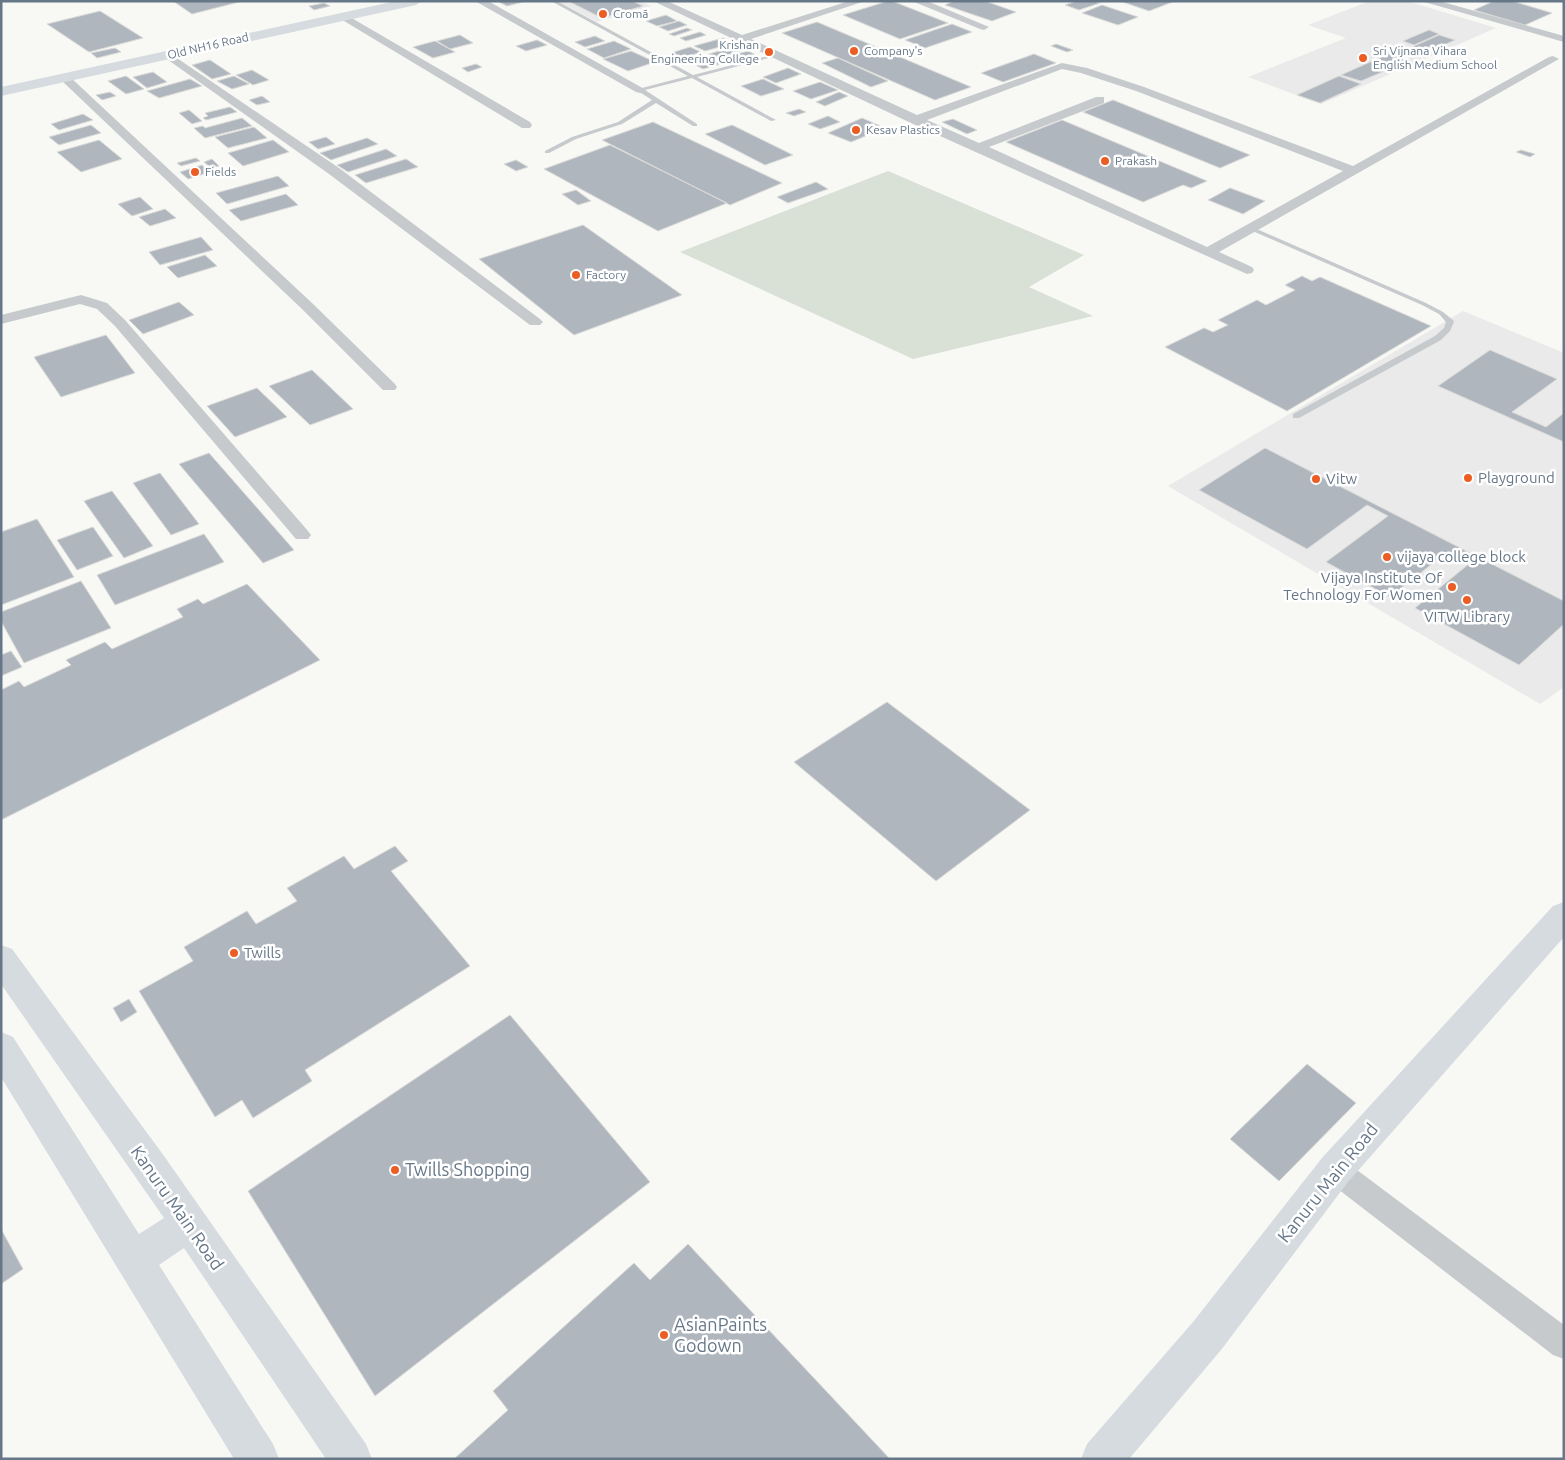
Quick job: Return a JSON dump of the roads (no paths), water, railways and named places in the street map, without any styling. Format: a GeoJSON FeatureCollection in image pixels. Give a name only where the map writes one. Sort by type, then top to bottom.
{"type":"FeatureCollection","features":[{"type":"Feature","properties":{"kind":"main road","name":"Old NH16 Road"},"geometry":{"type":"LineString","coordinates":[[1,84],[384,1]]}},
{"type":"Feature","properties":{"kind":"main road","name":"Old NH16 Road"},"geometry":{"type":"LineString","coordinates":[[1,92],[416,1]]}},
{"type":"Feature","properties":{"kind":"main road","name":"Kanuru Main Road"},"geometry":{"type":"LineString","coordinates":[[1102,1459],[1207,1336],[1334,1170],[1564,914]]}},
{"type":"Feature","properties":{"kind":"main road","name":"Kanuru Main Road"},"geometry":{"type":"LineString","coordinates":[[1,958],[188,1223],[350,1459]]}},
{"type":"Feature","properties":{"kind":"main road"},"geometry":{"type":"LineString","coordinates":[[1,1047],[136,1259],[258,1459]]}},
{"type":"Feature","properties":{"kind":"main road"},"geometry":{"type":"LineString","coordinates":[[136,1259],[188,1223]]}},
{"type":"Feature","properties":{"kind":"street"},"geometry":{"type":"LineString","coordinates":[[480,1],[640,90]]}},
{"type":"Feature","properties":{"kind":"street"},"geometry":{"type":"LineString","coordinates":[[658,1],[1247,270]]}},
{"type":"Feature","properties":{"kind":"street"},"geometry":{"type":"LineString","coordinates":[[740,39],[860,1]]}},
{"type":"Feature","properties":{"kind":"street"},"geometry":{"type":"LineString","coordinates":[[917,1],[984,27]]}},
{"type":"Feature","properties":{"kind":"street"},"geometry":{"type":"LineString","coordinates":[[1426,1],[1564,39]]}},
{"type":"Feature","properties":{"kind":"street"},"geometry":{"type":"LineString","coordinates":[[343,16],[526,125]]}},
{"type":"Feature","properties":{"kind":"street"},"geometry":{"type":"LineString","coordinates":[[1208,252],[1558,61],[1564,51]]}},
{"type":"Feature","properties":{"kind":"street"},"geometry":{"type":"LineString","coordinates":[[168,55],[334,171],[534,322]]}},
{"type":"Feature","properties":{"kind":"street"},"geometry":{"type":"LineString","coordinates":[[915,120],[1055,68],[1069,67],[1140,89],[1355,171]]}},
{"type":"Feature","properties":{"kind":"street"},"geometry":{"type":"LineString","coordinates":[[65,78],[307,306],[389,388]]}},
{"type":"Feature","properties":{"kind":"street"},"geometry":{"type":"LineString","coordinates":[[979,147],[1100,100]]}},
{"type":"Feature","properties":{"kind":"street"},"geometry":{"type":"LineString","coordinates":[[1,320],[81,299],[102,306],[126,330],[302,535]]}},
{"type":"Feature","properties":{"kind":"street"},"geometry":{"type":"LineString","coordinates":[[1334,1170],[1564,1344]]}},
{"type":"Feature","properties":{"kind":"lane"},"geometry":{"type":"LineString","coordinates":[[553,1],[773,120]]}},
{"type":"Feature","properties":{"kind":"lane"},"geometry":{"type":"LineString","coordinates":[[640,90],[696,77],[774,55]]}},
{"type":"Feature","properties":{"kind":"lane"},"geometry":{"type":"LineString","coordinates":[[640,90],[695,125]]}},
{"type":"Feature","properties":{"kind":"lane"},"geometry":{"type":"LineString","coordinates":[[547,152],[574,138],[620,123],[655,101]]}},
{"type":"Feature","properties":{"kind":"lane"},"geometry":{"type":"LineString","coordinates":[[1250,228],[1424,304],[1441,313],[1450,322],[1447,330],[1438,338],[1296,416]]}},
{"type":"Feature","properties":{"kind":"place","name":"Cromā"},"geometry":{"type":"Point","coordinates":[603,14]}},
{"type":"Feature","properties":{"kind":"place","name":"Company's"},"geometry":{"type":"Point","coordinates":[854,51]}},
{"type":"Feature","properties":{"kind":"place","name":"Krishan Engineering College"},"geometry":{"type":"Point","coordinates":[769,52]}},
{"type":"Feature","properties":{"kind":"place","name":"Sri Vijnana Vihara English Medium School"},"geometry":{"type":"Point","coordinates":[1363,58]}},
{"type":"Feature","properties":{"kind":"place","name":"Kesav Plastics"},"geometry":{"type":"Point","coordinates":[856,130]}},
{"type":"Feature","properties":{"kind":"place","name":"Prakash"},"geometry":{"type":"Point","coordinates":[1105,161]}},
{"type":"Feature","properties":{"kind":"place","name":"Fields"},"geometry":{"type":"Point","coordinates":[195,172]}},
{"type":"Feature","properties":{"kind":"place","name":"Factory"},"geometry":{"type":"Point","coordinates":[576,275]}},
{"type":"Feature","properties":{"kind":"place","name":"Playground"},"geometry":{"type":"Point","coordinates":[1468,478]}},
{"type":"Feature","properties":{"kind":"place","name":"Vitw"},"geometry":{"type":"Point","coordinates":[1316,479]}},
{"type":"Feature","properties":{"kind":"place","name":"vijaya college block"},"geometry":{"type":"Point","coordinates":[1387,557]}},
{"type":"Feature","properties":{"kind":"place","name":"Vijaya Institute Of Technology For Women"},"geometry":{"type":"Point","coordinates":[1452,587]}},
{"type":"Feature","properties":{"kind":"place","name":"VITW Library"},"geometry":{"type":"Point","coordinates":[1467,600]}},
{"type":"Feature","properties":{"kind":"place","name":"Twills"},"geometry":{"type":"Point","coordinates":[234,953]}},
{"type":"Feature","properties":{"kind":"place","name":"Twills Shopping"},"geometry":{"type":"Point","coordinates":[395,1170]}},
{"type":"Feature","properties":{"kind":"place","name":"AsianPaints Godown"},"geometry":{"type":"Point","coordinates":[664,1335]}}]}
